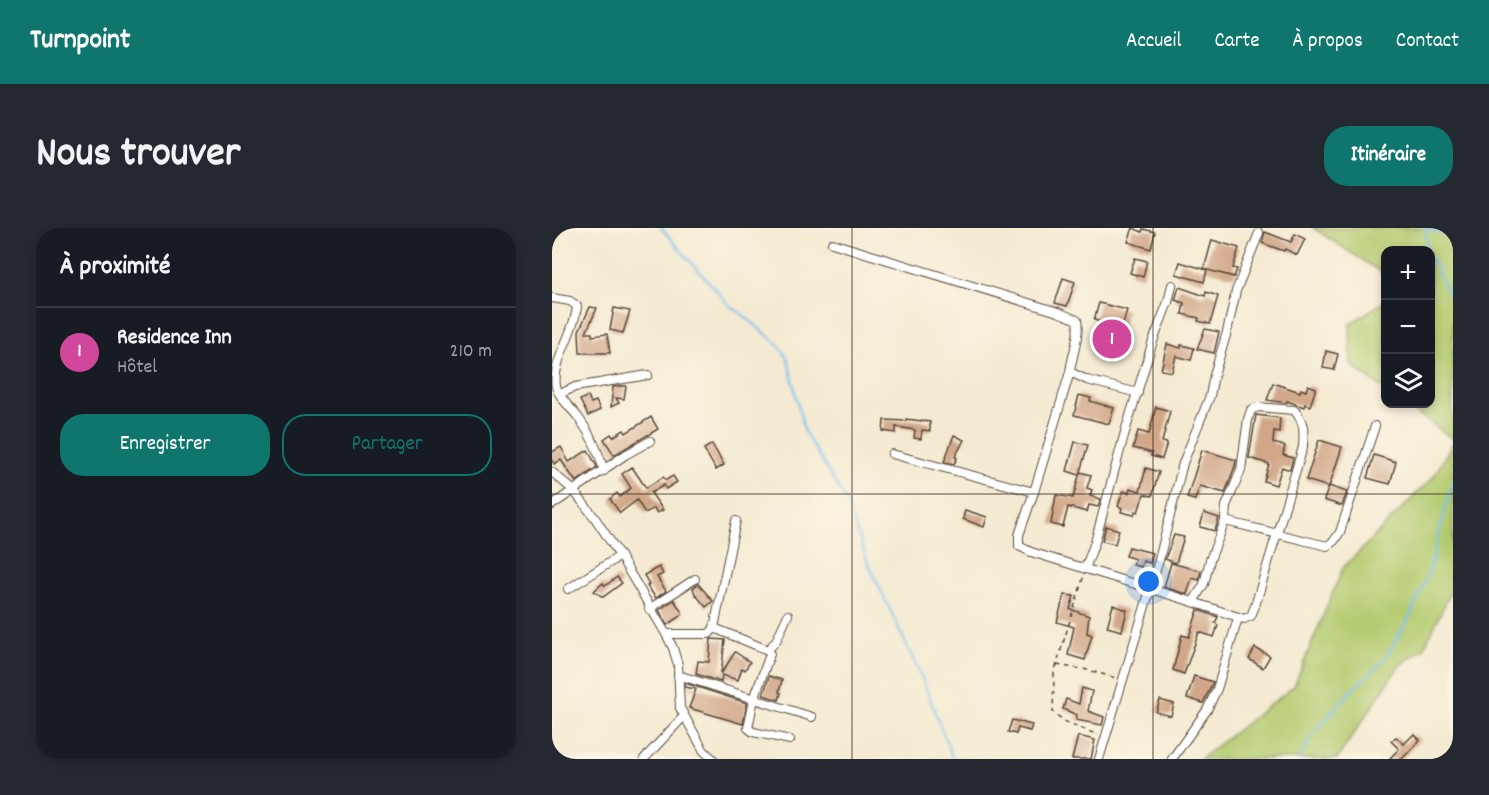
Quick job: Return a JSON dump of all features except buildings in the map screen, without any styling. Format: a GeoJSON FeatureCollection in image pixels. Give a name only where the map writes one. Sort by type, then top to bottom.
{"type":"FeatureCollection","features":[{"type":"Feature","properties":{"kind":"street"},"geometry":{"type":"LineString","coordinates":[[1099,759],[1151,588],[1183,463],[1210,396],[1236,291],[1259,233]]}},
{"type":"Feature","properties":{"kind":"street"},"geometry":{"type":"LineString","coordinates":[[832,243],[1077,320],[1078,331],[1070,372],[1019,535],[1019,546],[1031,552],[1151,588],[1238,618],[1244,619],[1251,616],[1303,447],[1305,430],[1301,417],[1294,410],[1258,407],[1251,410],[1241,470],[1226,506],[1225,521],[1210,560],[1204,584],[1192,602]]}},
{"type":"Feature","properties":{"kind":"street"},"geometry":{"type":"LineString","coordinates":[[1085,569],[1095,542],[1125,432],[1172,285]]}},
{"type":"Feature","properties":{"kind":"street"},"geometry":{"type":"LineString","coordinates":[[552,298],[570,300],[577,306],[577,313],[565,341],[556,386],[585,427],[597,450],[604,471]]}},
{"type":"Feature","properties":{"kind":"street"},"geometry":{"type":"LineString","coordinates":[[1070,372],[1087,380],[1138,393]]}},
{"type":"Feature","properties":{"kind":"street"},"geometry":{"type":"LineString","coordinates":[[560,394],[575,387],[648,375]]}},
{"type":"Feature","properties":{"kind":"street"},"geometry":{"type":"LineString","coordinates":[[1225,521],[1327,546],[1340,532],[1375,426]]}},
{"type":"Feature","properties":{"kind":"street"},"geometry":{"type":"LineString","coordinates":[[552,505],[625,455],[650,441]]}},
{"type":"Feature","properties":{"kind":"street"},"geometry":{"type":"LineString","coordinates":[[892,454],[1034,492]]}},
{"type":"Feature","properties":{"kind":"street"},"geometry":{"type":"LineString","coordinates":[[552,472],[573,490],[620,555],[649,609],[666,634],[673,648],[678,675],[680,708],[704,751],[713,759]]}},
{"type":"Feature","properties":{"kind":"street"},"geometry":{"type":"LineString","coordinates":[[666,634],[709,634],[714,628],[736,521]]}},
{"type":"Feature","properties":{"kind":"street"},"geometry":{"type":"LineString","coordinates":[[568,589],[620,555]]}},
{"type":"Feature","properties":{"kind":"street"},"geometry":{"type":"LineString","coordinates":[[649,609],[695,579]]}},
{"type":"Feature","properties":{"kind":"street"},"geometry":{"type":"LineString","coordinates":[[768,650],[776,641],[788,615]]}},
{"type":"Feature","properties":{"kind":"street"},"geometry":{"type":"LineString","coordinates":[[1172,759],[1207,710],[1217,689],[1238,618]]}},
{"type":"Feature","properties":{"kind":"street"},"geometry":{"type":"LineString","coordinates":[[714,628],[764,646],[768,650],[770,654],[754,699],[748,728],[753,732],[790,740]]}},
{"type":"Feature","properties":{"kind":"street"},"geometry":{"type":"LineString","coordinates":[[678,675],[812,717]]}},
{"type":"Feature","properties":{"kind":"street"},"geometry":{"type":"LineString","coordinates":[[644,759],[684,716]]}},
{"type":"Feature","properties":{"kind":"path"},"geometry":{"type":"LineString","coordinates":[[1085,569],[1056,665],[1052,690],[1053,712],[1064,721],[1104,738]]}},
{"type":"Feature","properties":{"kind":"path"},"geometry":{"type":"LineString","coordinates":[[1056,665],[1088,670],[1122,681]]}},
{"type":"Feature","properties":{"kind":"green space"},"geometry":{"type":"Polygon","coordinates":[[[1313,228],[1453,228],[1453,439],[1410,408],[1435,408],[1435,246],[1381,246],[1381,272],[1313,228]]]}},
{"type":"Feature","properties":{"kind":"green space"},"geometry":{"type":"Polygon","coordinates":[[[1381,304],[1381,387],[1351,365],[1350,324],[1381,304]]]}},
{"type":"Feature","properties":{"kind":"green space"},"geometry":{"type":"Polygon","coordinates":[[[1453,442],[1453,587],[1424,648],[1399,666],[1337,759],[1200,759],[1294,686],[1343,568],[1434,476],[1453,442]]]}},
{"type":"Feature","properties":{"kind":"waterway"},"geometry":{"type":"LineString","coordinates":[[661,228],[730,306],[779,345],[788,359],[804,431],[846,501],[868,563],[922,678],[953,759]]}},
{"type":"Feature","properties":{"kind":"waterway"},"geometry":{"type":"LineString","coordinates":[[1425,228],[1453,238]]}},
{"type":"Feature","properties":{"kind":"waterway"},"geometry":{"type":"LineString","coordinates":[[1425,228],[1427,246]]}},
{"type":"Feature","properties":{"kind":"waterway"},"geometry":{"type":"LineString","coordinates":[[1435,266],[1453,304]]}},
{"type":"Feature","properties":{"kind":"waterway"},"geometry":{"type":"LineString","coordinates":[[1299,759],[1314,733],[1349,693],[1385,659],[1410,616],[1430,569],[1453,479]]}},
{"type":"Feature","properties":{"kind":"place","name":"Residence Inn"},"geometry":{"type":"Point","coordinates":[1112,339]}}]}
